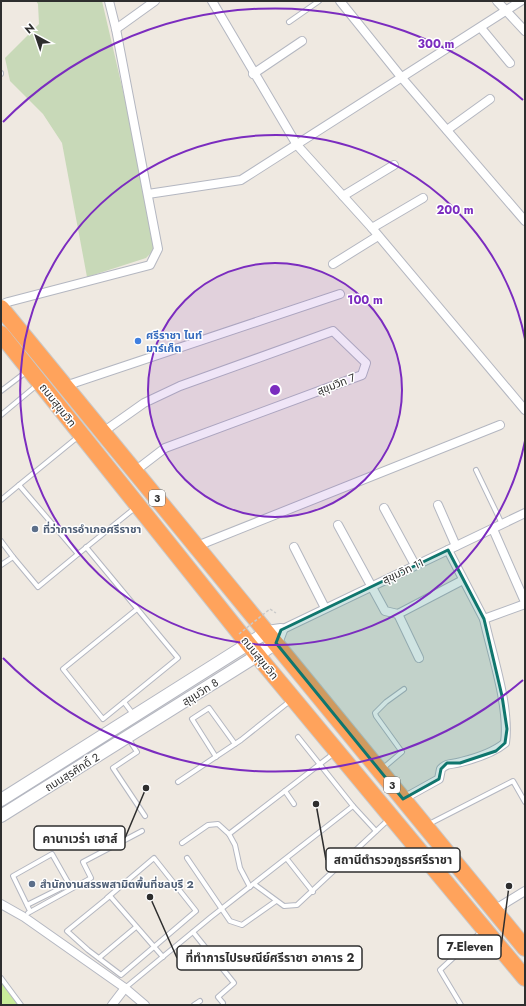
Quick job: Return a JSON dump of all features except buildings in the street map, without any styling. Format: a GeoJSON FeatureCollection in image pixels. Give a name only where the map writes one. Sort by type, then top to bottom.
{"type":"FeatureCollection","features":[{"type":"Feature","properties":{"kind":"highway","name":"ถนนสุขุมวิท"},"geometry":{"type":"LineString","coordinates":[[1,306],[196,546],[274,635],[403,799],[525,948]]}},
{"type":"Feature","properties":{"kind":"highway","name":"ถนนสุขุมวิท"},"geometry":{"type":"LineString","coordinates":[[1,334],[248,644],[525,978]]}},
{"type":"Feature","properties":{"kind":"main road","name":"สุขุมวิท 11"},"geometry":{"type":"LineString","coordinates":[[248,644],[274,635]]}},
{"type":"Feature","properties":{"kind":"main road","name":"สุขุมวิท 8"},"geometry":{"type":"LineString","coordinates":[[135,716],[248,644]]}},
{"type":"Feature","properties":{"kind":"main road","name":"สุขุมวิท 8"},"geometry":{"type":"LineString","coordinates":[[142,728],[248,644]]}},
{"type":"Feature","properties":{"kind":"main road"},"geometry":{"type":"LineString","coordinates":[[135,716],[142,728]]}},
{"type":"Feature","properties":{"kind":"main road","name":"ถนนสุรศักดิ์ 2"},"geometry":{"type":"LineString","coordinates":[[1,800],[135,716]]}},
{"type":"Feature","properties":{"kind":"main road","name":"ถนนสุรศักดิ์ 2"},"geometry":{"type":"LineString","coordinates":[[1,816],[142,728]]}},
{"type":"Feature","properties":{"kind":"main road"},"geometry":{"type":"LineString","coordinates":[[37,778],[44,789]]}},
{"type":"Feature","properties":{"kind":"street"},"geometry":{"type":"LineString","coordinates":[[1,306],[8,302],[150,266],[158,249],[116,28],[109,1]]}},
{"type":"Feature","properties":{"kind":"street"},"geometry":{"type":"LineString","coordinates":[[116,28],[155,1]]}},
{"type":"Feature","properties":{"kind":"street"},"geometry":{"type":"LineString","coordinates":[[212,1],[297,145],[372,228],[525,410]]}},
{"type":"Feature","properties":{"kind":"street"},"geometry":{"type":"LineString","coordinates":[[340,1],[402,78],[525,221]]}},
{"type":"Feature","properties":{"kind":"street"},"geometry":{"type":"LineString","coordinates":[[497,1],[508,11],[525,32]]}},
{"type":"Feature","properties":{"kind":"street"},"geometry":{"type":"LineString","coordinates":[[148,194],[241,180],[508,11],[521,1]]}},
{"type":"Feature","properties":{"kind":"street"},"geometry":{"type":"LineString","coordinates":[[481,28],[510,63]]}},
{"type":"Feature","properties":{"kind":"street"},"geometry":{"type":"LineString","coordinates":[[254,74],[302,41]]}},
{"type":"Feature","properties":{"kind":"street"},"geometry":{"type":"LineString","coordinates":[[447,130],[490,99]]}},
{"type":"Feature","properties":{"kind":"street"},"geometry":{"type":"LineString","coordinates":[[343,196],[394,165]]}},
{"type":"Feature","properties":{"kind":"street"},"geometry":{"type":"LineString","coordinates":[[372,228],[423,198]]}},
{"type":"Feature","properties":{"kind":"street"},"geometry":{"type":"LineString","coordinates":[[333,264],[378,236]]}},
{"type":"Feature","properties":{"kind":"street"},"geometry":{"type":"LineString","coordinates":[[65,386],[340,294]]}},
{"type":"Feature","properties":{"kind":"street","name":"สุขุมวิท 7"},"geometry":{"type":"LineString","coordinates":[[103,432],[144,404],[180,386],[333,331],[366,363],[362,374],[165,448],[135,471]]}},
{"type":"Feature","properties":{"kind":"street"},"geometry":{"type":"LineString","coordinates":[[196,546],[500,425]]}},
{"type":"Feature","properties":{"kind":"street"},"geometry":{"type":"LineString","coordinates":[[438,505],[456,546]]}},
{"type":"Feature","properties":{"kind":"street"},"geometry":{"type":"LineString","coordinates":[[384,508],[415,565]]}},
{"type":"Feature","properties":{"kind":"street","name":"สุขุมวิท 11"},"geometry":{"type":"LineString","coordinates":[[274,635],[325,608],[525,513]]}},
{"type":"Feature","properties":{"kind":"street"},"geometry":{"type":"LineString","coordinates":[[338,525],[386,611],[398,614],[463,580]]}},
{"type":"Feature","properties":{"kind":"street"},"geometry":{"type":"LineString","coordinates":[[484,619],[525,603],[493,529]]}},
{"type":"Feature","properties":{"kind":"street"},"geometry":{"type":"LineString","coordinates":[[294,547],[325,608]]}},
{"type":"Feature","properties":{"kind":"street"},"geometry":{"type":"LineString","coordinates":[[403,799],[439,779],[440,769],[447,763],[460,763],[496,751],[505,743],[507,729],[502,696],[484,619],[448,550]]}},
{"type":"Feature","properties":{"kind":"street"},"geometry":{"type":"LineString","coordinates":[[398,614],[419,658]]}},
{"type":"Feature","properties":{"kind":"street"},"geometry":{"type":"LineString","coordinates":[[494,910],[525,891]]}},
{"type":"Feature","properties":{"kind":"street"},"geometry":{"type":"LineString","coordinates":[[1,904],[27,914],[125,988],[145,1005]]}},
{"type":"Feature","properties":{"kind":"street"},"geometry":{"type":"LineString","coordinates":[[112,1005],[125,988]]}},
{"type":"Feature","properties":{"kind":"lane"},"geometry":{"type":"LineString","coordinates":[[289,22],[319,1]]}},
{"type":"Feature","properties":{"kind":"lane"},"geometry":{"type":"LineString","coordinates":[[1,391],[29,369]]}},
{"type":"Feature","properties":{"kind":"lane"},"geometry":{"type":"LineString","coordinates":[[1,415],[40,382]]}},
{"type":"Feature","properties":{"kind":"lane"},"geometry":{"type":"LineString","coordinates":[[1,500],[80,434]]}},
{"type":"Feature","properties":{"kind":"lane"},"geometry":{"type":"LineString","coordinates":[[476,470],[502,524]]}},
{"type":"Feature","properties":{"kind":"lane"},"geometry":{"type":"LineString","coordinates":[[19,485],[78,554]]}},
{"type":"Feature","properties":{"kind":"lane"},"geometry":{"type":"LineString","coordinates":[[1,542],[38,587],[138,506]]}},
{"type":"Feature","properties":{"kind":"lane"},"geometry":{"type":"LineString","coordinates":[[86,547],[178,658],[103,719],[63,669],[137,609]]}},
{"type":"Feature","properties":{"kind":"lane"},"geometry":{"type":"LineString","coordinates":[[1,565],[14,557]]}},
{"type":"Feature","properties":{"kind":"lane"},"geometry":{"type":"LineString","coordinates":[[381,771],[402,752],[375,713],[386,702],[404,689]]}},
{"type":"Feature","properties":{"kind":"lane"},"geometry":{"type":"LineString","coordinates":[[178,782],[235,744],[294,699]]}},
{"type":"Feature","properties":{"kind":"lane"},"geometry":{"type":"LineString","coordinates":[[124,702],[135,716]]}},
{"type":"Feature","properties":{"kind":"lane"},"geometry":{"type":"LineString","coordinates":[[216,757],[192,719],[209,708],[235,744]]}},
{"type":"Feature","properties":{"kind":"lane"},"geometry":{"type":"LineString","coordinates":[[298,737],[353,806],[376,831]]}},
{"type":"Feature","properties":{"kind":"lane"},"geometry":{"type":"LineString","coordinates":[[127,738],[137,752],[113,768],[145,816]]}},
{"type":"Feature","properties":{"kind":"lane"},"geometry":{"type":"LineString","coordinates":[[229,834],[337,751]]}},
{"type":"Feature","properties":{"kind":"lane"},"geometry":{"type":"LineString","coordinates":[[425,826],[513,781],[525,802]]}},
{"type":"Feature","properties":{"kind":"lane"},"geometry":{"type":"LineString","coordinates":[[285,791],[294,804]]}},
{"type":"Feature","properties":{"kind":"lane"},"geometry":{"type":"LineString","coordinates":[[125,988],[193,932],[353,806]]}},
{"type":"Feature","properties":{"kind":"lane"},"geometry":{"type":"LineString","coordinates":[[254,884],[284,906],[297,905],[313,892],[391,817]]}},
{"type":"Feature","properties":{"kind":"lane"},"geometry":{"type":"LineString","coordinates":[[182,843],[208,825],[218,824],[229,834],[235,844],[240,868],[250,887]]}},
{"type":"Feature","properties":{"kind":"lane"},"geometry":{"type":"LineString","coordinates":[[27,905],[69,884],[52,854],[13,876],[27,905],[27,914],[91,878],[83,862],[142,831]]}},
{"type":"Feature","properties":{"kind":"lane"},"geometry":{"type":"LineString","coordinates":[[154,858],[196,911],[154,947],[121,974],[67,931],[154,858]]}},
{"type":"Feature","properties":{"kind":"lane"},"geometry":{"type":"LineString","coordinates":[[188,858],[230,922],[242,925],[276,901]]}},
{"type":"Feature","properties":{"kind":"lane"},"geometry":{"type":"LineString","coordinates":[[287,859],[313,892]]}},
{"type":"Feature","properties":{"kind":"lane"},"geometry":{"type":"LineString","coordinates":[[107,898],[110,896],[163,957]]}},
{"type":"Feature","properties":{"kind":"lane"},"geometry":{"type":"LineString","coordinates":[[99,958],[136,927]]}},
{"type":"Feature","properties":{"kind":"lane"},"geometry":{"type":"LineString","coordinates":[[461,1005],[440,970],[484,929]]}},
{"type":"Feature","properties":{"kind":"lane"},"geometry":{"type":"LineString","coordinates":[[193,932],[234,983],[218,997],[223,1003]]}},
{"type":"Feature","properties":{"kind":"lane"},"geometry":{"type":"LineString","coordinates":[[1,978],[21,1005]]}},
{"type":"Feature","properties":{"kind":"lane"},"geometry":{"type":"LineString","coordinates":[[194,1005],[200,1001]]}},
{"type":"Feature","properties":{"kind":"path"},"geometry":{"type":"LineString","coordinates":[[248,644],[270,609],[276,613]]}},
{"type":"Feature","properties":{"kind":"highlighted area"},"geometry":{"type":"Polygon","coordinates":[[[448,550],[484,619],[502,696],[507,729],[505,743],[496,751],[460,763],[447,763],[441,769],[439,779],[403,799],[276,643],[281,630],[448,550]]]}},
{"type":"Feature","properties":{"kind":"green space"},"geometry":{"type":"Polygon","coordinates":[[[36,1],[102,1],[140,164],[154,250],[146,258],[87,277],[62,143],[43,114],[10,81],[5,58],[39,24],[38,4],[36,1]]]}},
{"type":"Feature","properties":{"kind":"green space"},"geometry":{"type":"Polygon","coordinates":[[[1,978],[21,1005],[1,1005],[1,978]]]}},
{"type":"Feature","properties":{"kind":"place","name":"ศรีราชา ไนท์ มาร์เก็ต"},"geometry":{"type":"Point","coordinates":[138,341]}},
{"type":"Feature","properties":{"kind":"place","name":"ที่ว่าการอำเภอศรีราชา"},"geometry":{"type":"Point","coordinates":[35,529]}},
{"type":"Feature","properties":{"kind":"place","name":"คานาเวร่า เฮาส์"},"geometry":{"type":"Point","coordinates":[146,788]}},
{"type":"Feature","properties":{"kind":"place","name":"สถานีตำรวจภูธรศรีราชา"},"geometry":{"type":"Point","coordinates":[316,804]}},
{"type":"Feature","properties":{"kind":"place","name":"สำนักงานสรรพสามิตพื้นที่ชลบุรี 2"},"geometry":{"type":"Point","coordinates":[32,884]}},
{"type":"Feature","properties":{"kind":"place","name":"7-Eleven"},"geometry":{"type":"Point","coordinates":[509,886]}},
{"type":"Feature","properties":{"kind":"place","name":"ที่ทำการไปรษณีย์ศรีราชา อาคาร 2"},"geometry":{"type":"Point","coordinates":[150,897]}}]}
